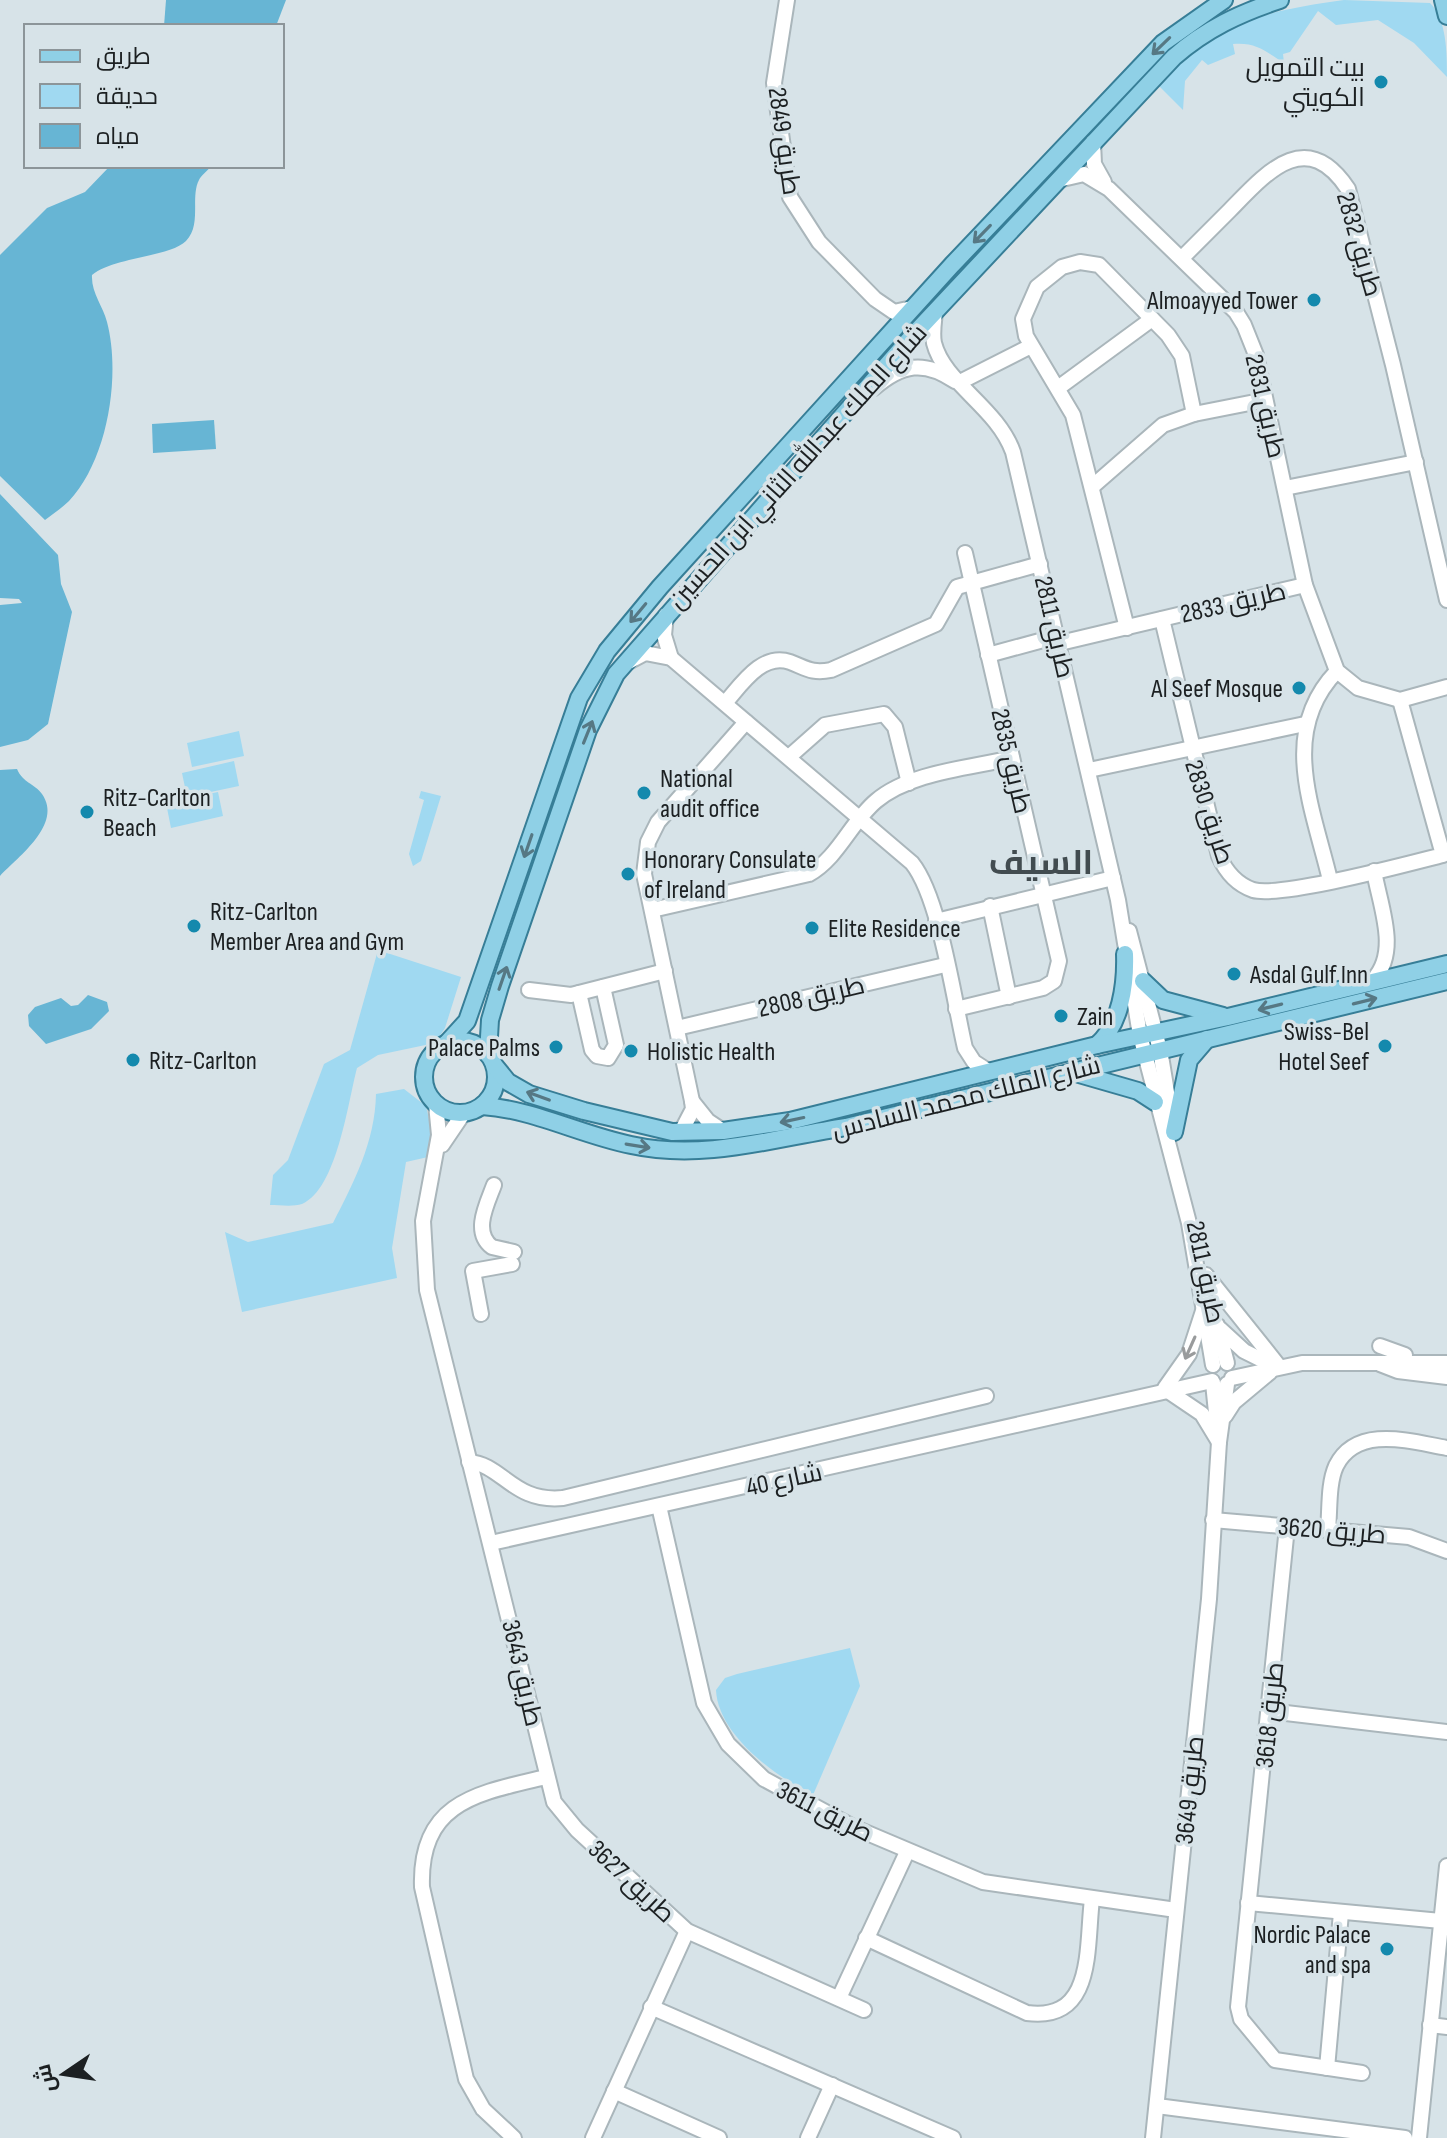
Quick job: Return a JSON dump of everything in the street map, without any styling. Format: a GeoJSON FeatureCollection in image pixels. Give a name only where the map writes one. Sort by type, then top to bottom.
{"type":"FeatureCollection","features":[{"type":"Feature","properties":{"kind":"main road","name":"شارع الملك عبدالله الثاني ابن الحسين"},"geometry":{"type":"LineString","coordinates":[[447,1043],[467,1021],[565,735],[594,671],[660,587],[912,308],[1163,43],[1224,0]]}},
{"type":"Feature","properties":{"kind":"main road","name":"شارع الملك عبدالله الثاني ابن الحسين"},"geometry":{"type":"LineString","coordinates":[[491,1060],[490,1020],[500,986],[588,730],[616,674],[666,613],[935,312],[1055,181],[1191,42],[1240,13],[1280,0]]}},
{"type":"Feature","properties":{"kind":"main road"},"geometry":{"type":"LineString","coordinates":[[1443,0],[1447,16]]}},
{"type":"Feature","properties":{"kind":"main road"},"geometry":{"type":"LineString","coordinates":[[1097,1045],[1110,1029],[1120,1004],[1125,954]]}},
{"type":"Feature","properties":{"kind":"main road","name":"شارع الملك محمد السادس"},"geometry":{"type":"LineString","coordinates":[[491,1060],[508,1082],[529,1094],[584,1111],[681,1132],[723,1131],[790,1121],[988,1071],[1447,964]]}},
{"type":"Feature","properties":{"kind":"main road"},"geometry":{"type":"LineString","coordinates":[[1143,981],[1163,1000],[1228,1017]]}},
{"type":"Feature","properties":{"kind":"main road","name":"شارع الملك محمد السادس"},"geometry":{"type":"LineString","coordinates":[[482,1106],[507,1109],[633,1146],[706,1150],[846,1127],[1447,981]]}},
{"type":"Feature","properties":{"kind":"main road"},"geometry":{"type":"LineString","coordinates":[[1174,1132],[1189,1060],[1208,1039]]}},
{"type":"Feature","properties":{"kind":"main road"},"geometry":{"type":"LineString","coordinates":[[465,1041],[491,1060],[495,1088],[482,1106],[463,1114],[451,1113],[436,1104],[427,1093],[424,1072],[432,1052],[447,1043],[465,1041]]}},
{"type":"Feature","properties":{"kind":"main road"},"geometry":{"type":"LineString","coordinates":[[1070,1071],[1138,1091],[1155,1102]]}},
{"type":"Feature","properties":{"kind":"street","name":"طريق 2849"},"geometry":{"type":"LineString","coordinates":[[787,0],[774,83],[790,197],[819,242],[875,299],[888,320],[889,335]]}},
{"type":"Feature","properties":{"kind":"street","name":"طريق 2831"},"geometry":{"type":"LineString","coordinates":[[1093,142],[1094,164],[1109,189]]}},
{"type":"Feature","properties":{"kind":"street","name":"طريق 2832"},"geometry":{"type":"LineString","coordinates":[[1182,258],[1276,165],[1310,160],[1330,168],[1341,177],[1356,215],[1447,600]]}},
{"type":"Feature","properties":{"kind":"street","name":"طريق 2831"},"geometry":{"type":"LineString","coordinates":[[1055,181],[1084,174],[1109,189],[1236,312],[1256,355],[1305,585],[1337,671]]}},
{"type":"Feature","properties":{"kind":"street"},"geometry":{"type":"LineString","coordinates":[[1127,628],[1089,466],[1073,415],[1031,346],[1023,319],[1037,287],[1062,267],[1080,262],[1099,265],[1152,319],[1182,356],[1194,414]]}},
{"type":"Feature","properties":{"kind":"street"},"geometry":{"type":"LineString","coordinates":[[875,299],[894,312],[912,308]]}},
{"type":"Feature","properties":{"kind":"street","name":"طريق 2811"},"geometry":{"type":"LineString","coordinates":[[935,312],[933,339],[938,356],[1007,435],[1059,640],[1118,900],[1143,981],[1148,1033]]}},
{"type":"Feature","properties":{"kind":"street"},"geometry":{"type":"LineString","coordinates":[[1058,388],[1152,319]]}},
{"type":"Feature","properties":{"kind":"street"},"geometry":{"type":"LineString","coordinates":[[964,386],[1031,346]]}},
{"type":"Feature","properties":{"kind":"street","name":"طريق 2811"},"geometry":{"type":"LineString","coordinates":[[846,412],[884,379],[915,365],[929,367],[964,386]]}},
{"type":"Feature","properties":{"kind":"street"},"geometry":{"type":"LineString","coordinates":[[1093,486],[1163,425],[1194,414],[1265,400]]}},
{"type":"Feature","properties":{"kind":"street"},"geometry":{"type":"LineString","coordinates":[[1285,488],[1416,462]]}},
{"type":"Feature","properties":{"kind":"street"},"geometry":{"type":"LineString","coordinates":[[1089,466],[1117,466]]}},
{"type":"Feature","properties":{"kind":"street","name":"طريق 2835"},"geometry":{"type":"LineString","coordinates":[[956,1009],[1043,988],[1054,981],[1059,961],[1041,894],[965,553]]}},
{"type":"Feature","properties":{"kind":"street"},"geometry":{"type":"LineString","coordinates":[[725,703],[747,678],[766,663],[778,660],[816,673],[831,670],[936,624],[957,587],[1040,564]]}},
{"type":"Feature","properties":{"kind":"street","name":"طريق 2833"},"geometry":{"type":"LineString","coordinates":[[988,655],[1127,628],[1305,585]]}},
{"type":"Feature","properties":{"kind":"street"},"geometry":{"type":"LineString","coordinates":[[666,613],[664,635],[671,658]]}},
{"type":"Feature","properties":{"kind":"street","name":"طريق 2833"},"geometry":{"type":"LineString","coordinates":[[1162,619],[1191,749]]}},
{"type":"Feature","properties":{"kind":"street"},"geometry":{"type":"LineString","coordinates":[[616,674],[636,656],[645,653],[671,658],[790,756],[920,874],[936,921],[965,1048],[974,1062],[988,1071]]}},
{"type":"Feature","properties":{"kind":"street"},"geometry":{"type":"LineString","coordinates":[[1330,880],[1305,774],[1305,724],[1313,701],[1337,671],[1358,688],[1400,700],[1447,687]]}},
{"type":"Feature","properties":{"kind":"street","name":"طريق 2830"},"geometry":{"type":"LineString","coordinates":[[1089,770],[1191,749],[1219,856],[1240,884],[1262,892],[1374,871],[1443,855],[1400,700]]}},
{"type":"Feature","properties":{"kind":"street"},"geometry":{"type":"LineString","coordinates":[[790,756],[825,725],[884,714],[895,727],[909,783]]}},
{"type":"Feature","properties":{"kind":"street"},"geometry":{"type":"LineString","coordinates":[[681,1132],[693,1109],[692,1101],[644,857],[658,822],[746,722]]}},
{"type":"Feature","properties":{"kind":"street"},"geometry":{"type":"LineString","coordinates":[[1191,749],[1305,724]]}},
{"type":"Feature","properties":{"kind":"street"},"geometry":{"type":"LineString","coordinates":[[652,910],[809,874],[823,863],[876,800],[909,783],[1012,758]]}},
{"type":"Feature","properties":{"kind":"street"},"geometry":{"type":"LineString","coordinates":[[1373,980],[1386,964],[1388,946],[1374,871]]}},
{"type":"Feature","properties":{"kind":"street"},"geometry":{"type":"LineString","coordinates":[[936,921],[1113,878]]}},
{"type":"Feature","properties":{"kind":"street","name":"طريق 2811"},"geometry":{"type":"LineString","coordinates":[[1118,900],[1125,954],[1174,1132],[1206,1275],[1217,1326],[1221,1374]]}},
{"type":"Feature","properties":{"kind":"street"},"geometry":{"type":"LineString","coordinates":[[990,906],[1009,997]]}},
{"type":"Feature","properties":{"kind":"street"},"geometry":{"type":"LineString","coordinates":[[1388,946],[1412,972]]}},
{"type":"Feature","properties":{"kind":"street","name":"طريق 2808"},"geometry":{"type":"LineString","coordinates":[[677,1028],[945,965]]}},
{"type":"Feature","properties":{"kind":"street"},"geometry":{"type":"LineString","coordinates":[[529,990],[554,995],[579,993],[665,971]]}},
{"type":"Feature","properties":{"kind":"street"},"geometry":{"type":"LineString","coordinates":[[579,993],[592,1050],[597,1056],[608,1058],[616,1045],[603,987]]}},
{"type":"Feature","properties":{"kind":"street"},"geometry":{"type":"LineString","coordinates":[[955,1080],[965,1048]]}},
{"type":"Feature","properties":{"kind":"street","name":"طريق 2811"},"geometry":{"type":"LineString","coordinates":[[1152,1052],[1155,1102],[1184,1204],[1221,1374]]}},
{"type":"Feature","properties":{"kind":"street"},"geometry":{"type":"LineString","coordinates":[[692,1101],[708,1121],[723,1131]]}},
{"type":"Feature","properties":{"kind":"street"},"geometry":{"type":"LineString","coordinates":[[436,1104],[439,1135],[423,1221],[423,1266],[491,1543]]}},
{"type":"Feature","properties":{"kind":"street"},"geometry":{"type":"LineString","coordinates":[[430,1175],[446,1136],[463,1114]]}},
{"type":"Feature","properties":{"kind":"street"},"geometry":{"type":"LineString","coordinates":[[481,1314],[473,1271],[513,1258],[492,1247],[483,1234],[482,1220],[494,1185]]}},
{"type":"Feature","properties":{"kind":"street"},"geometry":{"type":"LineString","coordinates":[[1206,1275],[1277,1366]]}},
{"type":"Feature","properties":{"kind":"street"},"geometry":{"type":"LineString","coordinates":[[1205,1303],[1189,1354],[1164,1390],[1202,1414],[1219,1442]]}},
{"type":"Feature","properties":{"kind":"street"},"geometry":{"type":"LineString","coordinates":[[1217,1326],[1244,1351],[1277,1366]]}},
{"type":"Feature","properties":{"kind":"street"},"geometry":{"type":"LineString","coordinates":[[1380,1346],[1393,1353],[1440,1362]]}},
{"type":"Feature","properties":{"kind":"street"},"geometry":{"type":"LineString","coordinates":[[1380,1364],[1440,1362]]}},
{"type":"Feature","properties":{"kind":"street"},"geometry":{"type":"LineString","coordinates":[[1380,1364],[1398,1371],[1447,1377]]}},
{"type":"Feature","properties":{"kind":"street","name":"شارع 40"},"geometry":{"type":"LineString","coordinates":[[491,1543],[997,1432],[1221,1374],[1277,1366],[1380,1364]]}},
{"type":"Feature","properties":{"kind":"street"},"geometry":{"type":"LineString","coordinates":[[1223,1419],[1255,1381],[1277,1366]]}},
{"type":"Feature","properties":{"kind":"street","name":"طريق 3649"},"geometry":{"type":"LineString","coordinates":[[1219,1442],[1223,1419],[1221,1374]]}},
{"type":"Feature","properties":{"kind":"street","name":"طريق 3649"},"geometry":{"type":"LineString","coordinates":[[1153,2138],[1209,1599],[1221,1374]]}},
{"type":"Feature","properties":{"kind":"street","name":"شارع 40"},"geometry":{"type":"LineString","coordinates":[[469,1462],[477,1463],[527,1495],[551,1499],[681,1471],[986,1396]]}},
{"type":"Feature","properties":{"kind":"street"},"geometry":{"type":"LineString","coordinates":[[1328,1529],[1333,1476],[1337,1464],[1354,1447],[1378,1438],[1447,1448]]}},
{"type":"Feature","properties":{"kind":"street"},"geometry":{"type":"LineString","coordinates":[[681,1471],[688,1500]]}},
{"type":"Feature","properties":{"kind":"street","name":"طريق 3611"},"geometry":{"type":"LineString","coordinates":[[659,1506],[704,1703],[728,1744],[750,1768],[784,1792],[907,1852],[983,1882],[1176,1910]]}},
{"type":"Feature","properties":{"kind":"street","name":"طريق 3620"},"geometry":{"type":"LineString","coordinates":[[1213,1520],[1409,1537],[1447,1551]]}},
{"type":"Feature","properties":{"kind":"street","name":"طريق 3618"},"geometry":{"type":"LineString","coordinates":[[1287,1527],[1238,2000],[1241,2019],[1275,2060],[1362,2073]]}},
{"type":"Feature","properties":{"kind":"street","name":"طريق 3643"},"geometry":{"type":"LineString","coordinates":[[491,1543],[554,1802]]}},
{"type":"Feature","properties":{"kind":"street"},"geometry":{"type":"LineString","coordinates":[[1269,1711],[1447,1732]]}},
{"type":"Feature","properties":{"kind":"street"},"geometry":{"type":"LineString","coordinates":[[514,2138],[483,2109],[466,2079],[422,1887],[421,1867],[433,1830],[460,1802],[477,1794],[546,1777]]}},
{"type":"Feature","properties":{"kind":"street","name":"طريق 3627"},"geometry":{"type":"LineString","coordinates":[[554,1802],[577,1830],[687,1931],[593,2138]]}},
{"type":"Feature","properties":{"kind":"street"},"geometry":{"type":"LineString","coordinates":[[839,1998],[907,1852]]}},
{"type":"Feature","properties":{"kind":"street"},"geometry":{"type":"LineString","coordinates":[[1419,2138],[1447,1866]]}},
{"type":"Feature","properties":{"kind":"street"},"geometry":{"type":"LineString","coordinates":[[866,1938],[1027,2013],[1041,2015],[1067,2008],[1082,1985],[1092,1899]]}},
{"type":"Feature","properties":{"kind":"street"},"geometry":{"type":"LineString","coordinates":[[1248,1903],[1441,1921]]}},
{"type":"Feature","properties":{"kind":"street"},"geometry":{"type":"LineString","coordinates":[[1327,2068],[1341,1913]]}},
{"type":"Feature","properties":{"kind":"street"},"geometry":{"type":"LineString","coordinates":[[687,1931],[864,2010]]}},
{"type":"Feature","properties":{"kind":"street"},"geometry":{"type":"LineString","coordinates":[[651,2007],[953,2138]]}},
{"type":"Feature","properties":{"kind":"street"},"geometry":{"type":"LineString","coordinates":[[1430,2025],[1447,2027]]}},
{"type":"Feature","properties":{"kind":"street"},"geometry":{"type":"LineString","coordinates":[[808,2138],[832,2085]]}},
{"type":"Feature","properties":{"kind":"street"},"geometry":{"type":"LineString","coordinates":[[614,2091],[719,2138]]}},
{"type":"Feature","properties":{"kind":"street"},"geometry":{"type":"LineString","coordinates":[[1157,2106],[1312,2132],[1405,2138]]}},
{"type":"Feature","properties":{"kind":"green space"},"geometry":{"type":"Polygon","coordinates":[[[1344,0],[1430,3],[1443,28],[1447,77],[1414,43],[1378,20],[1336,25],[1318,11],[1290,52],[1283,54],[1284,63],[1248,44],[1233,44],[1235,54],[1208,65],[1202,60],[1185,81],[1183,110],[1156,83],[1200,46],[1242,23],[1288,9],[1344,0]]]}},
{"type":"Feature","properties":{"kind":"green space"},"geometry":{"type":"Polygon","coordinates":[[[239,731],[244,756],[192,767],[187,743],[239,731]]]}},
{"type":"Feature","properties":{"kind":"green space"},"geometry":{"type":"Polygon","coordinates":[[[234,761],[239,786],[187,797],[182,773],[234,761]]]}},
{"type":"Feature","properties":{"kind":"green space"},"geometry":{"type":"Polygon","coordinates":[[[421,791],[441,796],[421,861],[413,866],[409,854],[424,800],[419,798],[421,791]]]}},
{"type":"Feature","properties":{"kind":"green space"},"geometry":{"type":"Polygon","coordinates":[[[218,792],[223,816],[171,828],[166,803],[218,792]]]}},
{"type":"Feature","properties":{"kind":"green space"},"geometry":{"type":"Polygon","coordinates":[[[378,950],[461,977],[445,1028],[435,1043],[378,1055],[357,1068],[339,1143],[324,1181],[314,1195],[302,1204],[270,1205],[273,1175],[288,1160],[324,1064],[350,1050],[378,950]]]}},
{"type":"Feature","properties":{"kind":"green space"},"geometry":{"type":"Polygon","coordinates":[[[404,1089],[426,1106],[432,1133],[428,1157],[406,1162],[392,1248],[397,1278],[242,1312],[225,1232],[248,1242],[333,1223],[356,1177],[367,1145],[376,1094],[404,1089]]]}},
{"type":"Feature","properties":{"kind":"green space"},"geometry":{"type":"Polygon","coordinates":[[[850,1648],[860,1686],[813,1795],[751,1753],[727,1723],[719,1707],[716,1690],[725,1678],[737,1674],[850,1648]]]}},
{"type":"Feature","properties":{"kind":"water"},"geometry":{"type":"Polygon","coordinates":[[[166,0],[286,0],[277,24],[164,24],[166,0]]]}},
{"type":"Feature","properties":{"kind":"water"},"geometry":{"type":"Polygon","coordinates":[[[108,168],[209,168],[197,187],[194,227],[186,241],[168,251],[114,264],[92,275],[93,288],[105,316],[111,343],[108,416],[102,440],[82,484],[69,501],[45,520],[0,476],[0,255],[47,208],[85,192],[108,168]]]}},
{"type":"Feature","properties":{"kind":"water"},"geometry":{"type":"Polygon","coordinates":[[[214,420],[216,449],[153,453],[152,424],[214,420]]]}},
{"type":"Feature","properties":{"kind":"water"},"geometry":{"type":"Polygon","coordinates":[[[0,494],[58,555],[61,584],[72,612],[48,724],[28,740],[0,747],[0,605],[22,603],[19,599],[0,598],[0,494]]]}},
{"type":"Feature","properties":{"kind":"water"},"geometry":{"type":"Polygon","coordinates":[[[17,769],[42,794],[47,805],[47,817],[36,839],[0,876],[0,770],[17,769]]]}},
{"type":"Feature","properties":{"kind":"water"},"geometry":{"type":"Polygon","coordinates":[[[88,995],[107,1002],[109,1011],[91,1029],[46,1044],[29,1026],[28,1015],[35,1007],[61,998],[71,1006],[78,1005],[88,995]]]}},
{"type":"Feature","properties":{"kind":"place","name":"بيت التمويل الكويتي"},"geometry":{"type":"Point","coordinates":[1381,82]}},
{"type":"Feature","properties":{"kind":"place","name":"Almoayyed Tower"},"geometry":{"type":"Point","coordinates":[1314,300]}},
{"type":"Feature","properties":{"kind":"place","name":"Al Seef Mosque"},"geometry":{"type":"Point","coordinates":[1299,688]}},
{"type":"Feature","properties":{"kind":"place","name":"National audit office"},"geometry":{"type":"Point","coordinates":[644,793]}},
{"type":"Feature","properties":{"kind":"place","name":"Ritz-Carlton Beach"},"geometry":{"type":"Point","coordinates":[87,812]}},
{"type":"Feature","properties":{"kind":"place","name":"Honorary Consulate of Ireland"},"geometry":{"type":"Point","coordinates":[628,874]}},
{"type":"Feature","properties":{"kind":"place","name":"Ritz-Carlton Member Area and Gym"},"geometry":{"type":"Point","coordinates":[194,926]}},
{"type":"Feature","properties":{"kind":"place","name":"Elite Residence"},"geometry":{"type":"Point","coordinates":[812,928]}},
{"type":"Feature","properties":{"kind":"place","name":"Asdal Gulf Inn"},"geometry":{"type":"Point","coordinates":[1234,974]}},
{"type":"Feature","properties":{"kind":"place","name":"Zain"},"geometry":{"type":"Point","coordinates":[1061,1016]}},
{"type":"Feature","properties":{"kind":"place","name":"Swiss-Bel Hotel Seef"},"geometry":{"type":"Point","coordinates":[1385,1046]}},
{"type":"Feature","properties":{"kind":"place","name":"Palace Palms"},"geometry":{"type":"Point","coordinates":[556,1047]}},
{"type":"Feature","properties":{"kind":"place","name":"Holistic Health"},"geometry":{"type":"Point","coordinates":[631,1051]}},
{"type":"Feature","properties":{"kind":"place","name":"Ritz-Carlton"},"geometry":{"type":"Point","coordinates":[133,1060]}},
{"type":"Feature","properties":{"kind":"place","name":"Nordic Palace and spa"},"geometry":{"type":"Point","coordinates":[1387,1949]}},
{"type":"Feature","properties":{"kind":"district","name":"السيف"},"geometry":{"type":"Point","coordinates":[1041,862]}}]}
